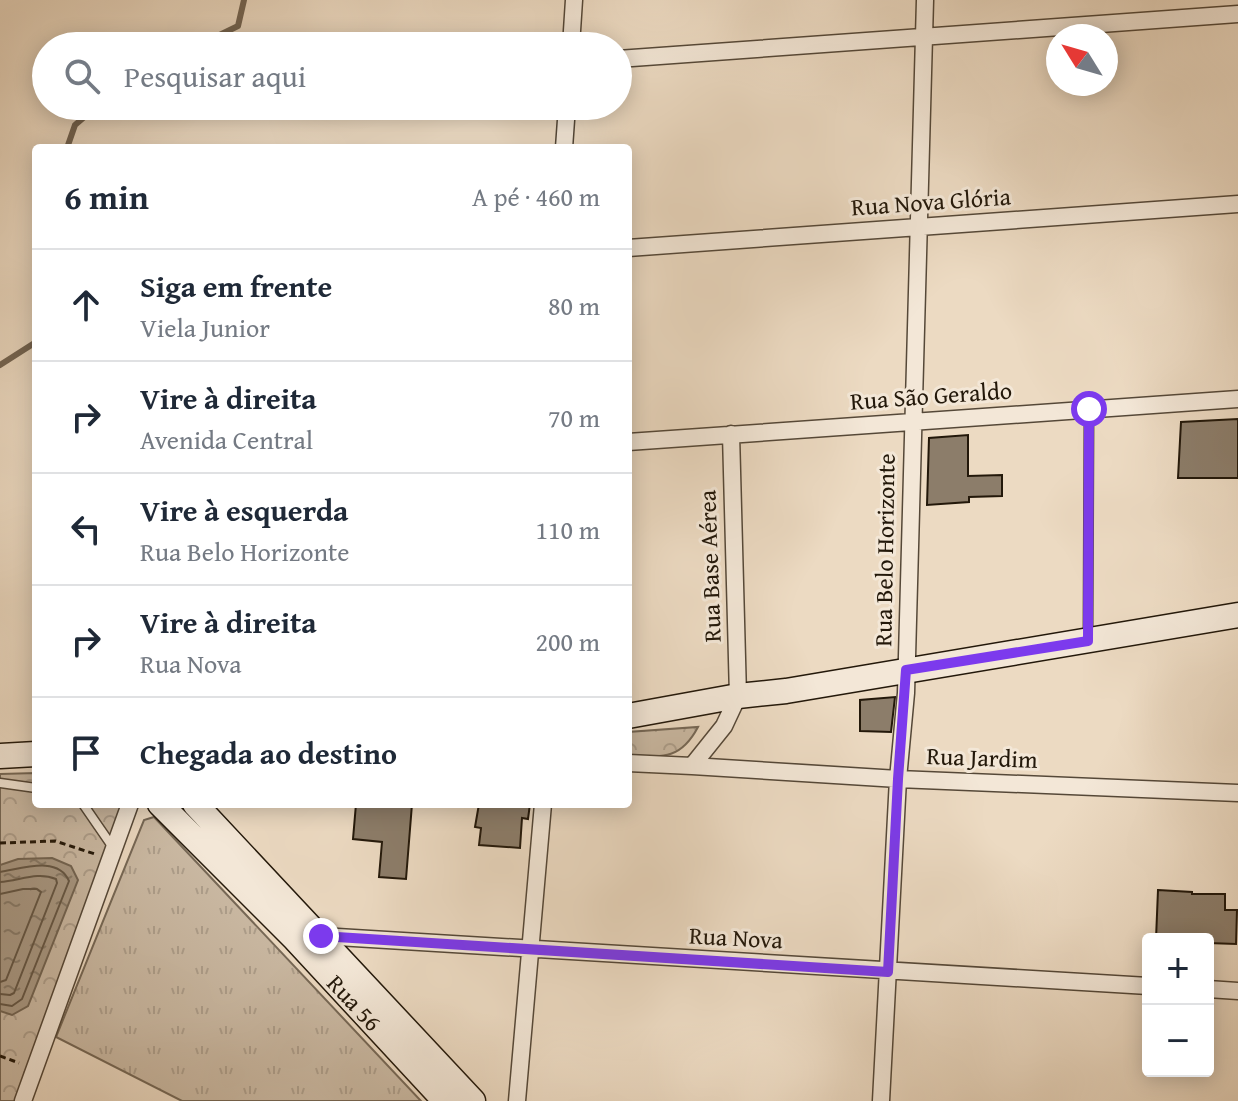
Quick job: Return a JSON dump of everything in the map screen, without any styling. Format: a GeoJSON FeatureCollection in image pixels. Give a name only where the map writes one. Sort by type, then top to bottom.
{"type":"FeatureCollection","features":[{"type":"Feature","properties":{"kind":"street"},"geometry":{"type":"LineString","coordinates":[[572,32],[574,0]]}},
{"type":"Feature","properties":{"kind":"street","name":"Rua Belo Horizonte"},"geometry":{"type":"LineString","coordinates":[[881,1101],[906,670],[925,0]]}},
{"type":"Feature","properties":{"kind":"street"},"geometry":{"type":"LineString","coordinates":[[632,58],[1238,14]]}},
{"type":"Feature","properties":{"kind":"street"},"geometry":{"type":"LineString","coordinates":[[564,144],[566,120]]}},
{"type":"Feature","properties":{"kind":"street","name":"Rua Nova Glória"},"geometry":{"type":"LineString","coordinates":[[632,248],[1238,204]]}},
{"type":"Feature","properties":{"kind":"street","name":"Rua São Geraldo"},"geometry":{"type":"LineString","coordinates":[[632,442],[1238,399]]}},
{"type":"Feature","properties":{"kind":"street","name":"Rua Base Aérea"},"geometry":{"type":"LineString","coordinates":[[731,434],[738,696]]}},
{"type":"Feature","properties":{"kind":"street"},"geometry":{"type":"LineString","coordinates":[[632,715],[1238,615]]}},
{"type":"Feature","properties":{"kind":"street"},"geometry":{"type":"LineString","coordinates":[[692,766],[724,726],[738,696]]}},
{"type":"Feature","properties":{"kind":"street"},"geometry":{"type":"LineString","coordinates":[[0,756],[32,754]]}},
{"type":"Feature","properties":{"kind":"street","name":"Rua Jardim"},"geometry":{"type":"LineString","coordinates":[[632,763],[898,779],[1238,793]]}},
{"type":"Feature","properties":{"kind":"street"},"geometry":{"type":"LineString","coordinates":[[23,1101],[129,808]]}},
{"type":"Feature","properties":{"kind":"street","name":"Rua 56"},"geometry":{"type":"LineString","coordinates":[[164,808],[295,939],[445,1101]]}},
{"type":"Feature","properties":{"kind":"street","name":"Rua 56"},"geometry":{"type":"LineString","coordinates":[[199,808],[473,1101]]}},
{"type":"Feature","properties":{"kind":"street"},"geometry":{"type":"LineString","coordinates":[[517,1101],[543,808]]}},
{"type":"Feature","properties":{"kind":"street","name":"Rua Nova"},"geometry":{"type":"LineString","coordinates":[[321,936],[1142,986]]}},
{"type":"Feature","properties":{"kind":"street"},"geometry":{"type":"LineString","coordinates":[[1214,989],[1238,991]]}},
{"type":"Feature","properties":{"kind":"lane"},"geometry":{"type":"LineString","coordinates":[[1088,641],[1089,409]]}},
{"type":"Feature","properties":{"kind":"lane"},"geometry":{"type":"LineString","coordinates":[[0,783],[32,787]]}},
{"type":"Feature","properties":{"kind":"lane"},"geometry":{"type":"LineString","coordinates":[[85,808],[112,854]]}},
{"type":"Feature","properties":{"kind":"path"},"geometry":{"type":"LineString","coordinates":[[0,843],[55,841],[112,854]]}},
{"type":"Feature","properties":{"kind":"path"},"geometry":{"type":"LineString","coordinates":[[0,1056],[22,1064]]}},
{"type":"Feature","properties":{"kind":"green space"},"geometry":{"type":"Polygon","coordinates":[[[698,727],[684,746],[660,756],[632,755],[632,732],[698,727]]]}},
{"type":"Feature","properties":{"kind":"green space"},"geometry":{"type":"Polygon","coordinates":[[[32,773],[32,808],[125,808],[15,1101],[0,1101],[0,774],[32,773]]]}},
{"type":"Feature","properties":{"kind":"green space"},"geometry":{"type":"Polygon","coordinates":[[[154,817],[421,1101],[182,1101],[56,1037],[144,820],[154,817]]]}},
{"type":"Feature","properties":{"kind":"water"},"geometry":{"type":"Polygon","coordinates":[[[52,858],[71,866],[78,880],[28,1006],[12,1015],[0,1011],[0,865],[18,859],[52,858]]]}},
{"type":"Feature","properties":{"kind":"building"},"geometry":{"type":"Polygon","coordinates":[[[1238,419],[1238,478],[1178,478],[1181,422],[1238,419]]]}},
{"type":"Feature","properties":{"kind":"building"},"geometry":{"type":"Polygon","coordinates":[[[968,435],[968,476],[1002,475],[1002,496],[969,497],[969,502],[927,505],[929,438],[968,435]]]}},
{"type":"Feature","properties":{"kind":"building"},"geometry":{"type":"Polygon","coordinates":[[[895,697],[891,732],[860,731],[860,700],[895,697]]]}},
{"type":"Feature","properties":{"kind":"building"},"geometry":{"type":"Polygon","coordinates":[[[356,808],[412,808],[406,879],[379,877],[382,842],[353,839],[356,808]]]}},
{"type":"Feature","properties":{"kind":"building"},"geometry":{"type":"Polygon","coordinates":[[[478,808],[529,808],[528,819],[522,818],[520,848],[479,845],[481,828],[475,827],[478,808]]]}},
{"type":"Feature","properties":{"kind":"building"},"geometry":{"type":"Polygon","coordinates":[[[1158,890],[1225,894],[1225,910],[1237,910],[1236,944],[1214,943],[1214,933],[1156,933],[1158,890]]]}},
{"type":"Feature","properties":{"kind":"waterway"},"geometry":{"type":"LineString","coordinates":[[226,32],[238,26],[244,0]]}},
{"type":"Feature","properties":{"kind":"waterway"},"geometry":{"type":"LineString","coordinates":[[68,144],[75,125],[81,120]]}},
{"type":"Feature","properties":{"kind":"waterway"},"geometry":{"type":"LineString","coordinates":[[0,365],[32,345]]}},
{"type":"Feature","properties":{"kind":"route"},"geometry":{"type":"LineString","coordinates":[[321,936],[888,972],[906,670],[1088,641],[1089,409]]}}]}
